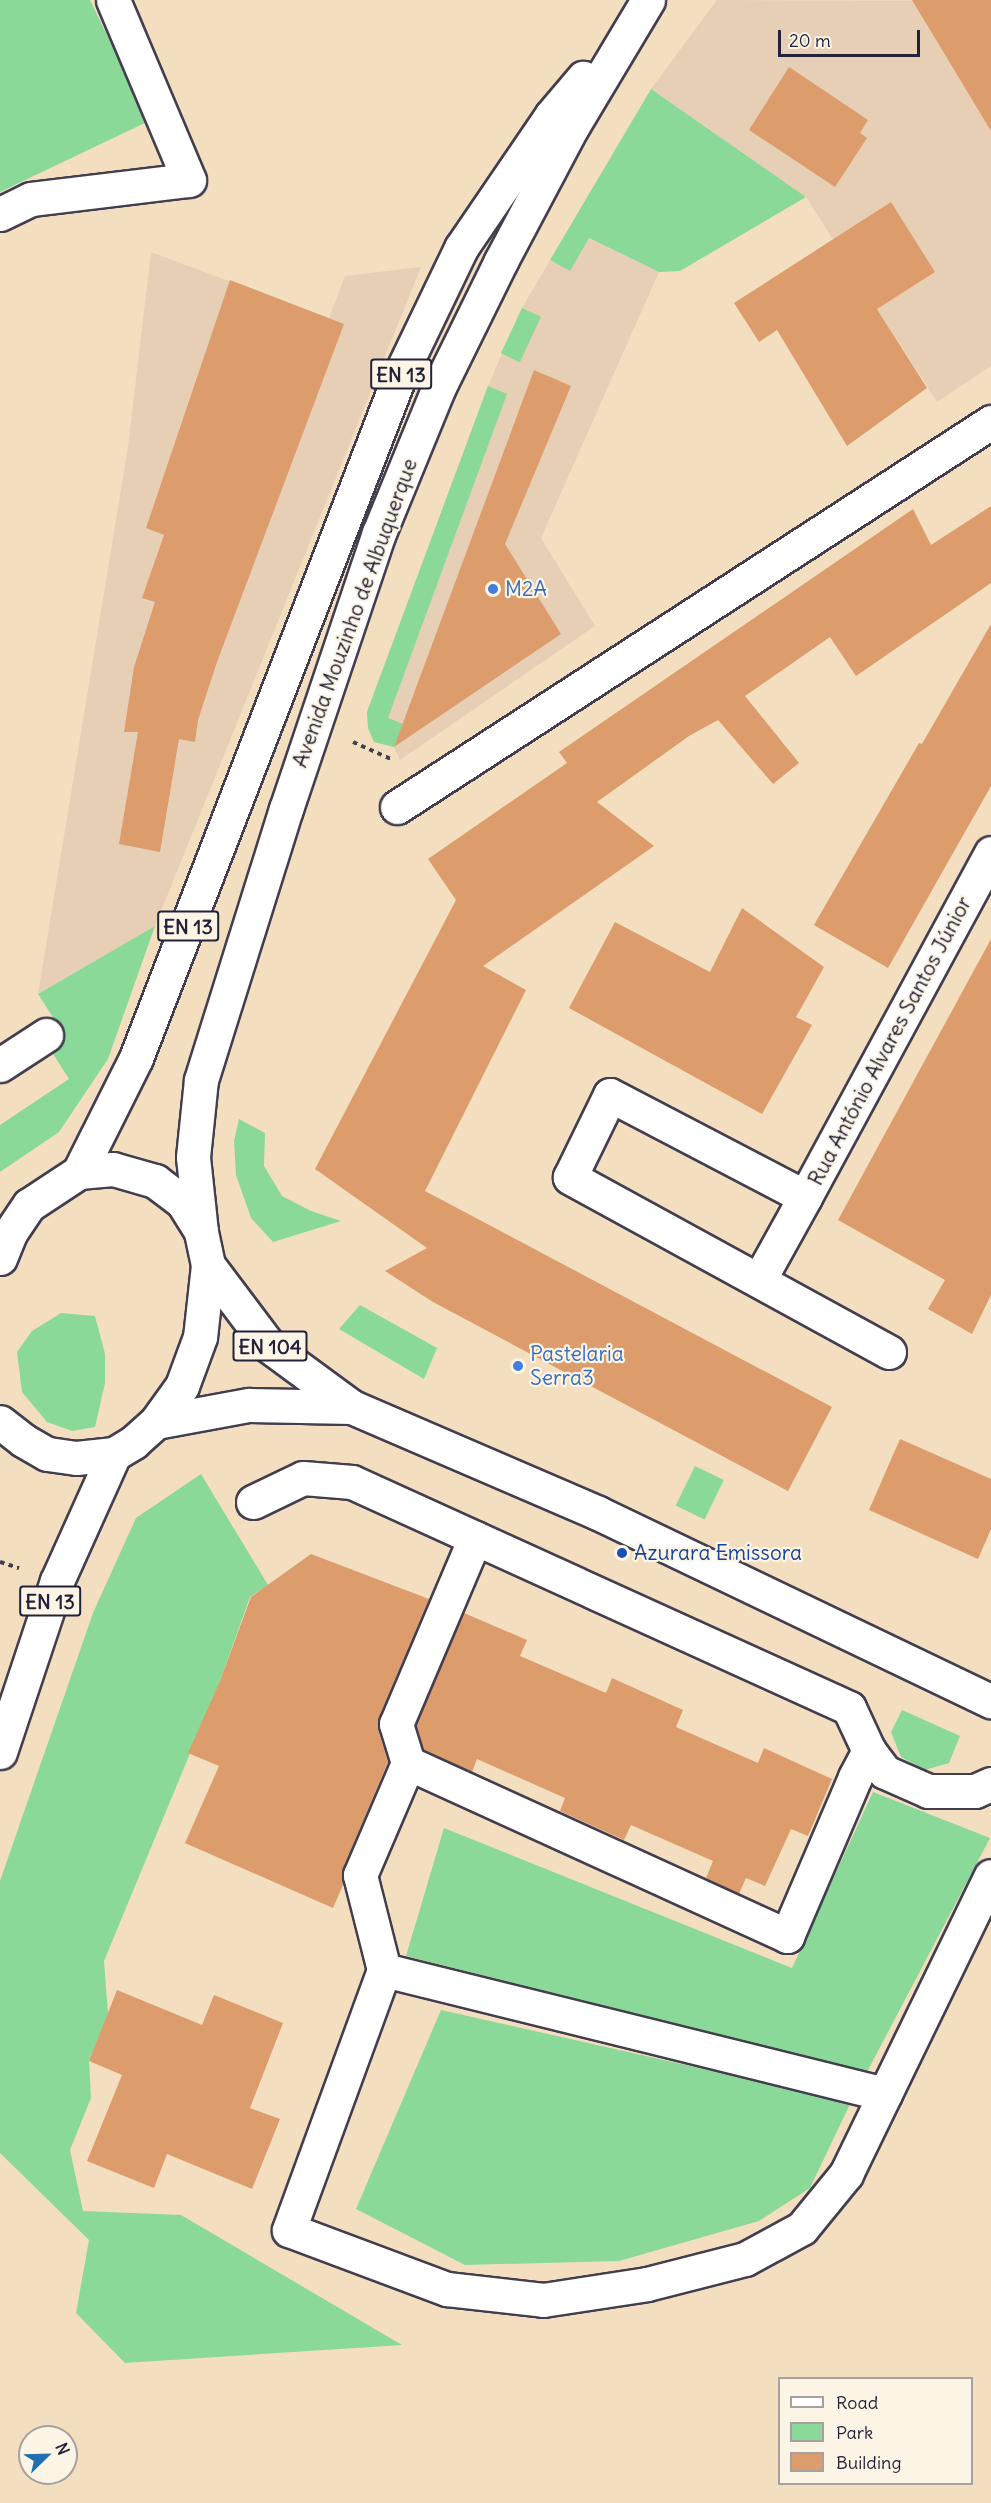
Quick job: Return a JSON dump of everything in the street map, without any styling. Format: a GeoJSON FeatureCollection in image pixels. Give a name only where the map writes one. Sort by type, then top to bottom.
{"type":"FeatureCollection","features":[{"type":"Feature","properties":{"kind":"street"},"geometry":{"type":"LineString","coordinates":[[0,214],[31,200],[189,180],[113,0]]}},
{"type":"Feature","properties":{"kind":"street","name":"Avenida Mouzinho de Albuquerque"},"geometry":{"type":"LineString","coordinates":[[79,1172],[136,1058],[399,377],[456,258],[551,116],[648,0]]}},
{"type":"Feature","properties":{"kind":"street","name":"Avenida Mouzinho de Albuquerque"},"geometry":{"type":"LineString","coordinates":[[201,1232],[194,1157],[201,1080],[286,809],[379,533],[438,389],[501,261],[572,127],[648,0]]}},
{"type":"Feature","properties":{"kind":"street"},"geometry":{"type":"LineString","coordinates":[[397,807],[991,422]]}},
{"type":"Feature","properties":{"kind":"street","name":"Rua António Alvares Santos Júnior"},"geometry":{"type":"LineString","coordinates":[[759,1280],[991,853]]}},
{"type":"Feature","properties":{"kind":"street"},"geometry":{"type":"LineString","coordinates":[[0,1065],[46,1035]]}},
{"type":"Feature","properties":{"kind":"street","name":"Rua António Alvares Santos Júnior"},"geometry":{"type":"LineString","coordinates":[[806,1197],[610,1095],[570,1177],[889,1352]]}},
{"type":"Feature","properties":{"kind":"street","name":"EN 13"},"geometry":{"type":"LineString","coordinates":[[0,1258],[10,1233],[14,1210],[79,1172],[113,1169],[155,1181],[182,1201],[201,1232],[208,1265],[200,1337],[182,1386],[156,1422],[134,1442],[114,1454],[76,1458],[47,1454],[23,1440],[0,1422]]}},
{"type":"Feature","properties":{"kind":"street","name":"EN 104"},"geometry":{"type":"LineString","coordinates":[[208,1265],[270,1346],[352,1407],[598,1513],[991,1701]]}},
{"type":"Feature","properties":{"kind":"street","name":"EN 104"},"geometry":{"type":"LineString","coordinates":[[156,1422],[249,1405],[352,1407]]}},
{"type":"Feature","properties":{"kind":"street","name":"EN 13"},"geometry":{"type":"LineString","coordinates":[[0,1752],[57,1581],[114,1454]]}},
{"type":"Feature","properties":{"kind":"street"},"geometry":{"type":"LineString","coordinates":[[253,1502],[303,1478],[352,1482],[849,1708],[869,1750],[885,1772],[928,1791],[975,1791],[991,1784]]}},
{"type":"Feature","properties":{"kind":"street"},"geometry":{"type":"LineString","coordinates":[[475,1538],[396,1724],[408,1763],[360,1875],[384,1970],[289,2230],[447,2289],[543,2300],[647,2284],[745,2259],[802,2228],[846,2174],[991,1876]]}},
{"type":"Feature","properties":{"kind":"street"},"geometry":{"type":"LineString","coordinates":[[408,1763],[787,1936],[855,1777],[869,1750]]}},
{"type":"Feature","properties":{"kind":"street"},"geometry":{"type":"LineString","coordinates":[[384,1970],[885,2094]]}},
{"type":"Feature","properties":{"kind":"path"},"geometry":{"type":"LineString","coordinates":[[352,741],[437,780]]}},
{"type":"Feature","properties":{"kind":"shaded area"},"geometry":{"type":"Polygon","coordinates":[[[717,0],[991,1],[991,366],[937,402],[806,197],[651,89],[717,0]]]}},
{"type":"Feature","properties":{"kind":"shaded area"},"geometry":{"type":"Polygon","coordinates":[[[588,238],[659,272],[541,538],[595,626],[400,760],[394,747],[374,742],[368,728],[367,712],[488,386],[522,308],[550,260],[570,270],[588,238]]]}},
{"type":"Feature","properties":{"kind":"shaded area"},"geometry":{"type":"Polygon","coordinates":[[[151,252],[329,318],[345,276],[421,267],[155,926],[38,994],[128,447],[151,252]]]}},
{"type":"Feature","properties":{"kind":"green space"},"geometry":{"type":"Polygon","coordinates":[[[0,0],[90,0],[149,121],[0,192],[0,0]]]}},
{"type":"Feature","properties":{"kind":"green space"},"geometry":{"type":"Polygon","coordinates":[[[651,89],[806,197],[680,271],[659,272],[589,238],[570,271],[550,260],[651,89]]]}},
{"type":"Feature","properties":{"kind":"green space"},"geometry":{"type":"Polygon","coordinates":[[[522,308],[541,317],[520,362],[501,353],[522,308]]]}},
{"type":"Feature","properties":{"kind":"green space"},"geometry":{"type":"Polygon","coordinates":[[[488,386],[507,394],[388,718],[403,724],[394,747],[374,742],[368,728],[367,712],[488,386]]]}},
{"type":"Feature","properties":{"kind":"green space"},"geometry":{"type":"Polygon","coordinates":[[[155,926],[108,1059],[59,1132],[0,1172],[0,1125],[69,1079],[50,1049],[65,1036],[38,994],[155,926]]]}},
{"type":"Feature","properties":{"kind":"green space"},"geometry":{"type":"Polygon","coordinates":[[[239,1119],[265,1133],[264,1166],[282,1196],[311,1211],[341,1221],[273,1242],[251,1218],[236,1175],[234,1141],[239,1119]]]}},
{"type":"Feature","properties":{"kind":"green space"},"geometry":{"type":"Polygon","coordinates":[[[360,1305],[437,1348],[424,1379],[339,1329],[360,1305]]]}},
{"type":"Feature","properties":{"kind":"green space"},"geometry":{"type":"Polygon","coordinates":[[[61,1313],[95,1316],[105,1354],[105,1383],[95,1427],[72,1431],[47,1422],[22,1392],[17,1352],[32,1331],[61,1313]]]}},
{"type":"Feature","properties":{"kind":"green space"},"geometry":{"type":"Polygon","coordinates":[[[695,1466],[724,1480],[704,1520],[676,1506],[695,1466]]]}},
{"type":"Feature","properties":{"kind":"green space"},"geometry":{"type":"Polygon","coordinates":[[[201,1474],[268,1585],[250,1597],[220,1681],[104,1961],[108,2014],[89,2061],[91,2098],[70,2150],[83,2211],[181,2215],[402,2345],[125,2363],[76,2313],[89,2240],[0,2153],[0,1881],[93,1613],[136,1518],[201,1474]]]}},
{"type":"Feature","properties":{"kind":"green space"},"geometry":{"type":"Polygon","coordinates":[[[902,1710],[960,1736],[949,1763],[925,1770],[901,1757],[891,1732],[902,1710]]]}},
{"type":"Feature","properties":{"kind":"green space"},"geometry":{"type":"Polygon","coordinates":[[[873,1792],[990,1838],[867,2072],[406,1956],[444,1828],[792,1968],[873,1792]]]}},
{"type":"Feature","properties":{"kind":"green space"},"geometry":{"type":"Polygon","coordinates":[[[441,2010],[851,2102],[810,2188],[759,2221],[619,2261],[465,2265],[356,2209],[441,2010]]]}},
{"type":"Feature","properties":{"kind":"building"},"geometry":{"type":"Polygon","coordinates":[[[912,0],[991,0],[991,131],[912,0]]]}},
{"type":"Feature","properties":{"kind":"building"},"geometry":{"type":"Polygon","coordinates":[[[789,67],[868,120],[860,133],[867,138],[835,187],[749,130],[789,67]]]}},
{"type":"Feature","properties":{"kind":"building"},"geometry":{"type":"Polygon","coordinates":[[[891,202],[935,272],[877,309],[927,388],[847,446],[777,330],[759,342],[734,303],[891,202]]]}},
{"type":"Feature","properties":{"kind":"building"},"geometry":{"type":"Polygon","coordinates":[[[230,280],[344,324],[217,662],[198,720],[195,742],[179,739],[160,852],[119,844],[138,732],[124,732],[134,667],[155,602],[142,598],[164,535],[146,528],[230,280]]]}},
{"type":"Feature","properties":{"kind":"building","name":"M2A"},"geometry":{"type":"Polygon","coordinates":[[[534,370],[571,386],[505,544],[561,634],[394,747],[534,370]]]}},
{"type":"Feature","properties":{"kind":"building"},"geometry":{"type":"Polygon","coordinates":[[[991,506],[991,583],[856,676],[830,637],[745,696],[799,763],[773,784],[718,720],[689,736],[597,802],[654,846],[483,966],[526,990],[425,1191],[832,1407],[788,1491],[433,1302],[385,1271],[427,1248],[315,1169],[456,900],[428,859],[567,763],[559,752],[913,509],[931,545],[991,506]]]}},
{"type":"Feature","properties":{"kind":"building"},"geometry":{"type":"Polygon","coordinates":[[[991,624],[991,786],[888,968],[814,925],[991,624]]]}},
{"type":"Feature","properties":{"kind":"building"},"geometry":{"type":"Polygon","coordinates":[[[742,908],[824,967],[796,1017],[812,1025],[762,1114],[569,1008],[615,922],[710,972],[742,908]]]}},
{"type":"Feature","properties":{"kind":"building"},"geometry":{"type":"Polygon","coordinates":[[[991,939],[991,1295],[972,1334],[928,1309],[945,1280],[838,1220],[991,939]]]}},
{"type":"Feature","properties":{"kind":"building"},"geometry":{"type":"Polygon","coordinates":[[[900,1439],[991,1479],[991,1529],[978,1559],[869,1510],[900,1439]]]}},
{"type":"Feature","properties":{"kind":"building"},"geometry":{"type":"Polygon","coordinates":[[[311,1554],[429,1599],[379,1717],[378,1730],[388,1762],[343,1868],[343,1885],[333,1908],[185,1843],[219,1766],[188,1753],[220,1681],[251,1597],[311,1554]]]}},
{"type":"Feature","properties":{"kind":"building"},"geometry":{"type":"Polygon","coordinates":[[[464,1613],[527,1640],[520,1656],[606,1693],[612,1678],[683,1710],[676,1727],[758,1763],[764,1748],[832,1779],[808,1836],[791,1829],[765,1886],[746,1878],[739,1894],[706,1878],[713,1861],[631,1825],[624,1840],[560,1811],[565,1798],[477,1759],[472,1772],[423,1749],[416,1725],[464,1613]]]}},
{"type":"Feature","properties":{"kind":"building"},"geometry":{"type":"Polygon","coordinates":[[[117,1990],[202,2025],[214,1995],[283,2023],[250,2108],[280,2119],[252,2189],[167,2154],[154,2188],[87,2161],[122,2075],[89,2061],[117,1990]]]}},
{"type":"Feature","properties":{"kind":"place","name":"M2A"},"geometry":{"type":"Point","coordinates":[493,589]}},
{"type":"Feature","properties":{"kind":"place","name":"Pastelaria Serra3"},"geometry":{"type":"Point","coordinates":[518,1366]}},
{"type":"Feature","properties":{"kind":"place","name":"Azurara Emissora"},"geometry":{"type":"Point","coordinates":[622,1553]}}]}
